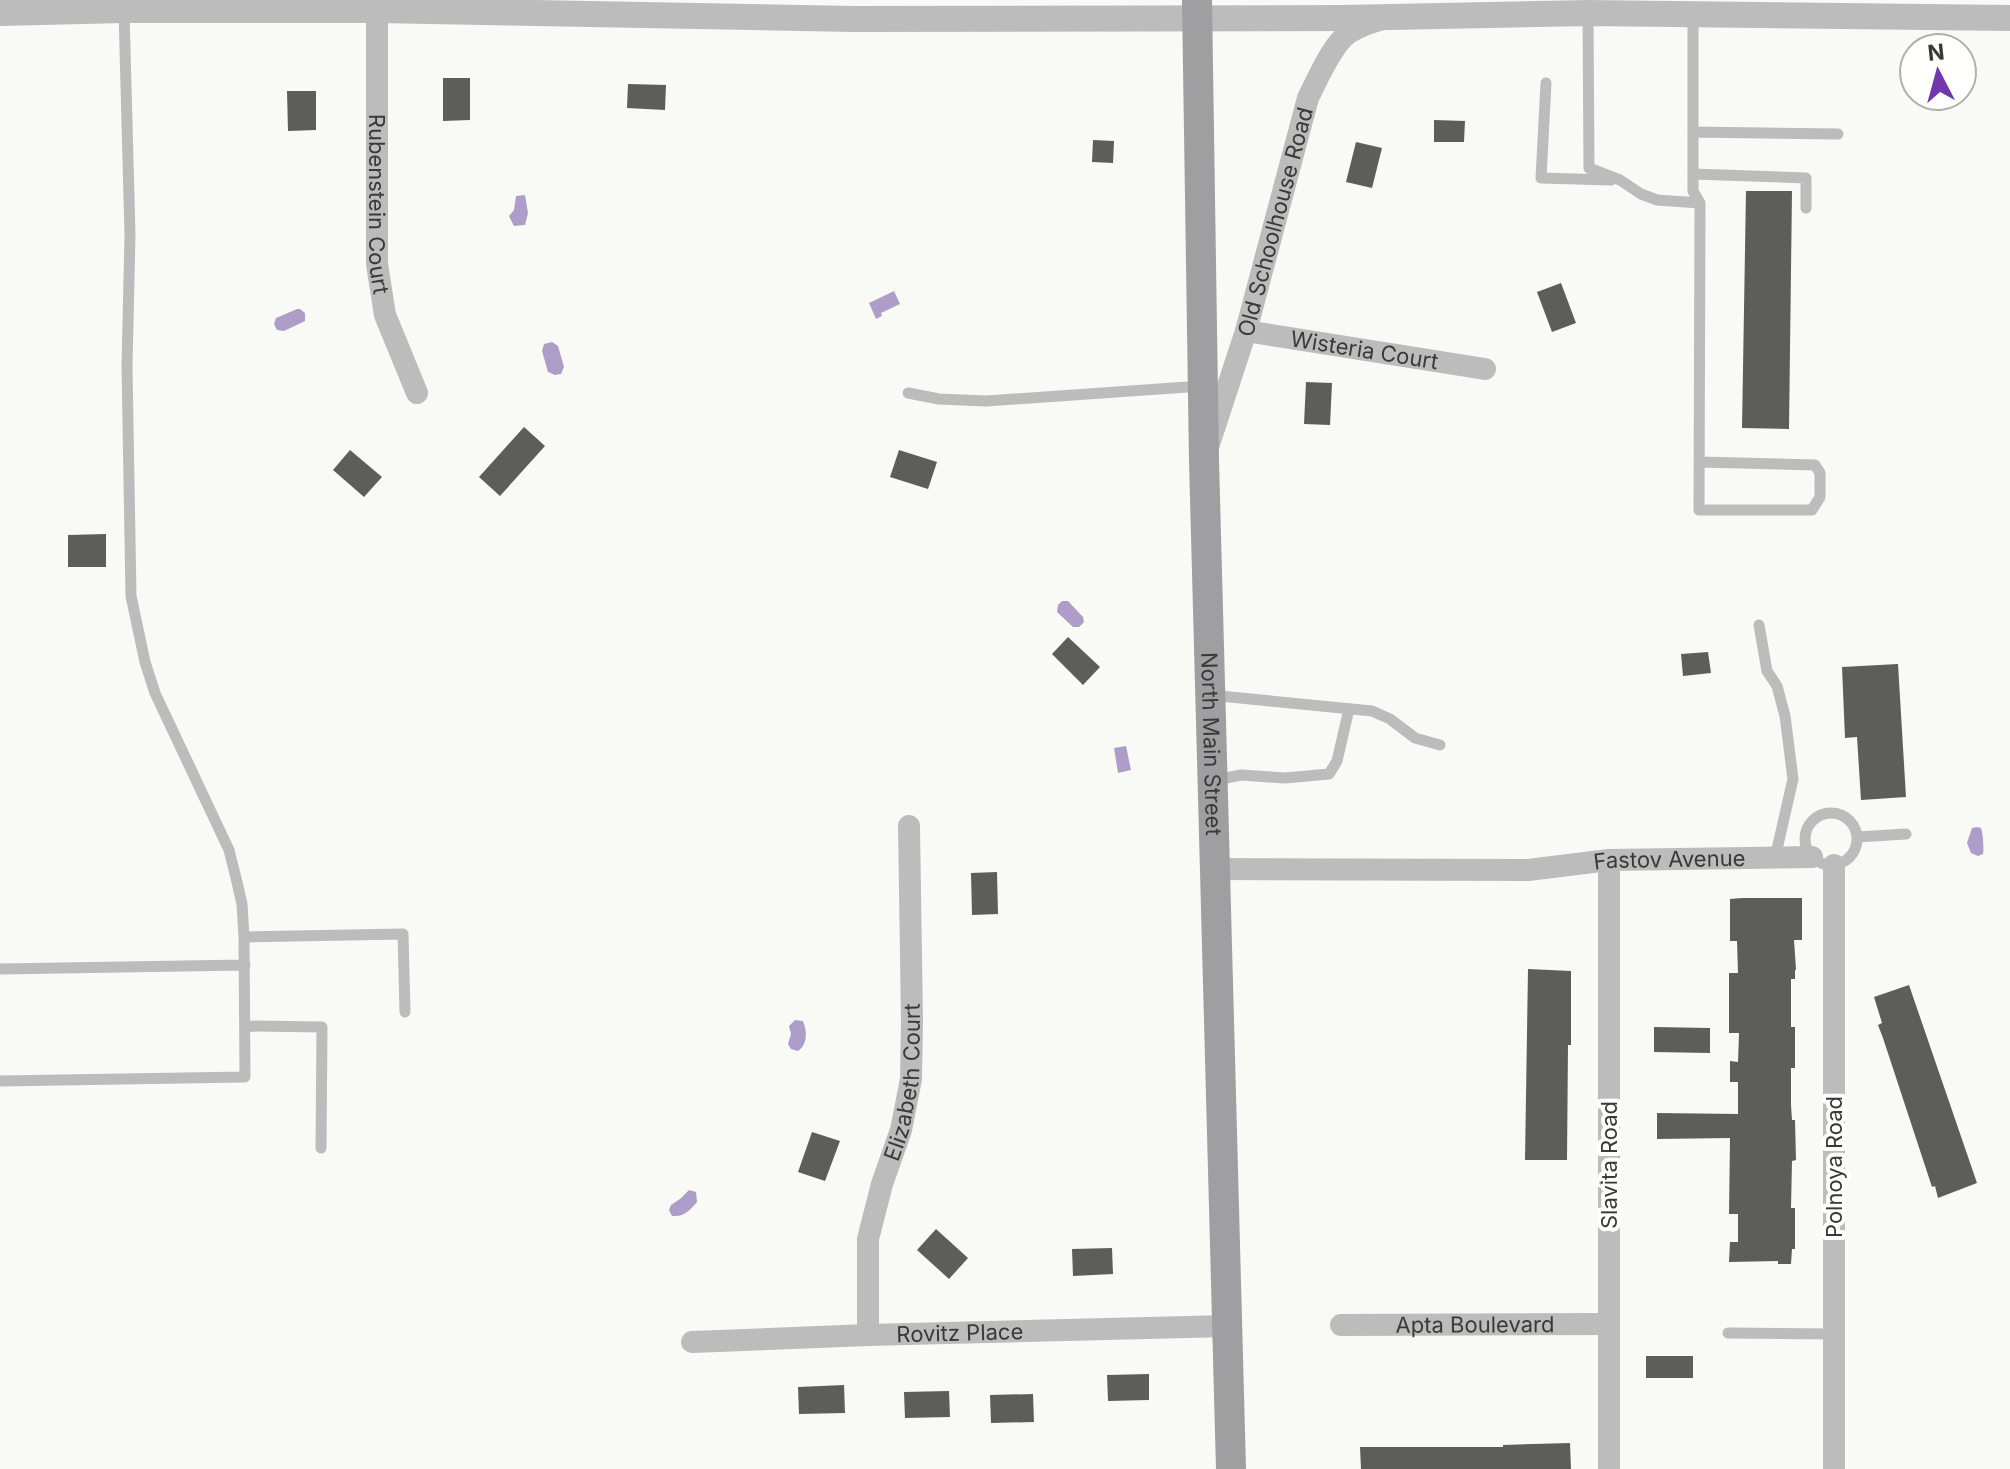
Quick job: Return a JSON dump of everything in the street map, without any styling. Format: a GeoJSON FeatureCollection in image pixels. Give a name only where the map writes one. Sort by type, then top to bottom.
{"type":"FeatureCollection","features":[{"type":"Feature","properties":{"kind":"main road","name":"North Main Street"},"geometry":{"type":"LineString","coordinates":[[1197,9],[1209,695],[1231,1469]]}},
{"type":"Feature","properties":{"kind":"street"},"geometry":{"type":"LineString","coordinates":[[0,13],[75,5],[124,10],[377,5],[838,19],[924,12],[1197,9],[1342,18],[1384,8],[2010,18]]}},
{"type":"Feature","properties":{"kind":"street","name":"Rubenstein Court"},"geometry":{"type":"LineString","coordinates":[[377,5],[377,264],[385,315],[417,393]]}},
{"type":"Feature","properties":{"kind":"street","name":"Old Schoolhouse Road"},"geometry":{"type":"LineString","coordinates":[[1204,460],[1246,331],[1308,98],[1344,37],[1384,8]]}},
{"type":"Feature","properties":{"kind":"street","name":"Wisteria Court"},"geometry":{"type":"LineString","coordinates":[[1246,331],[1485,369]]}},
{"type":"Feature","properties":{"kind":"street","name":"Elizabeth Court"},"geometry":{"type":"LineString","coordinates":[[868,1335],[868,1239],[882,1184],[901,1130],[911,1079],[909,826]]}},
{"type":"Feature","properties":{"kind":"street","name":"Fastov Avenue"},"geometry":{"type":"LineString","coordinates":[[1214,869],[1528,870],[1609,860],[1812,857]]}},
{"type":"Feature","properties":{"kind":"street","name":"Slavita Road"},"geometry":{"type":"LineString","coordinates":[[1609,860],[1609,1469]]}},
{"type":"Feature","properties":{"kind":"street","name":"Polnoya Road"},"geometry":{"type":"LineString","coordinates":[[1834,865],[1834,1469]]}},
{"type":"Feature","properties":{"kind":"street","name":"Apta Boulevard"},"geometry":{"type":"LineString","coordinates":[[1341,1325],[1609,1324]]}},
{"type":"Feature","properties":{"kind":"street","name":"Rovitz Place"},"geometry":{"type":"LineString","coordinates":[[692,1342],[1227,1326]]}},
{"type":"Feature","properties":{"kind":"lane"},"geometry":{"type":"LineString","coordinates":[[0,1081],[245,1077],[242,904],[229,850],[155,693],[131,596],[127,366],[130,235],[124,10]]}},
{"type":"Feature","properties":{"kind":"lane"},"geometry":{"type":"LineString","coordinates":[[1588,13],[1589,168],[1657,200],[1700,203]]}},
{"type":"Feature","properties":{"kind":"lane"},"geometry":{"type":"LineString","coordinates":[[1693,13],[1693,191],[1700,203],[1699,462],[1699,510],[1812,510],[1820,497],[1820,473],[1815,465],[1699,462]]}},
{"type":"Feature","properties":{"kind":"lane"},"geometry":{"type":"LineString","coordinates":[[1546,83],[1541,178],[1620,180]]}},
{"type":"Feature","properties":{"kind":"lane"},"geometry":{"type":"LineString","coordinates":[[1693,132],[1838,134]]}},
{"type":"Feature","properties":{"kind":"lane"},"geometry":{"type":"LineString","coordinates":[[1693,174],[1806,178],[1806,208]]}},
{"type":"Feature","properties":{"kind":"lane"},"geometry":{"type":"LineString","coordinates":[[908,393],[939,399],[986,401],[1202,386]]}},
{"type":"Feature","properties":{"kind":"lane"},"geometry":{"type":"LineString","coordinates":[[1759,625],[1767,671],[1777,686],[1785,716],[1793,779],[1775,858]]}},
{"type":"Feature","properties":{"kind":"lane"},"geometry":{"type":"LineString","coordinates":[[1209,695],[1372,711],[1390,719],[1415,738],[1440,745]]}},
{"type":"Feature","properties":{"kind":"lane"},"geometry":{"type":"LineString","coordinates":[[1212,781],[1241,775],[1285,778],[1329,774],[1337,761],[1349,709]]}},
{"type":"Feature","properties":{"kind":"lane"},"geometry":{"type":"LineString","coordinates":[[1826,813],[1835,813],[1850,821],[1857,837],[1853,852],[1834,865],[1812,857],[1805,840],[1810,823],[1826,813]]}},
{"type":"Feature","properties":{"kind":"lane"},"geometry":{"type":"LineString","coordinates":[[1857,837],[1906,834]]}},
{"type":"Feature","properties":{"kind":"lane"},"geometry":{"type":"LineString","coordinates":[[244,937],[403,934],[405,1012]]}},
{"type":"Feature","properties":{"kind":"lane"},"geometry":{"type":"LineString","coordinates":[[0,969],[245,965]]}},
{"type":"Feature","properties":{"kind":"lane"},"geometry":{"type":"LineString","coordinates":[[245,1026],[322,1027],[321,1148]]}},
{"type":"Feature","properties":{"kind":"lane"},"geometry":{"type":"LineString","coordinates":[[1728,1333],[1833,1334]]}},
{"type":"Feature","properties":{"kind":"shaded area"},"geometry":{"type":"Polygon","coordinates":[[[525,195],[528,213],[525,225],[514,226],[509,216],[514,210],[516,196],[525,195]]]}},
{"type":"Feature","properties":{"kind":"shaded area"},"geometry":{"type":"Polygon","coordinates":[[[894,291],[900,304],[881,313],[882,316],[876,319],[869,303],[894,291]]]}},
{"type":"Feature","properties":{"kind":"shaded area"},"geometry":{"type":"Polygon","coordinates":[[[297,309],[305,313],[305,321],[284,331],[277,330],[274,324],[276,318],[297,309]]]}},
{"type":"Feature","properties":{"kind":"shaded area"},"geometry":{"type":"Polygon","coordinates":[[[552,342],[558,346],[564,367],[561,374],[548,372],[542,351],[544,344],[552,342]]]}},
{"type":"Feature","properties":{"kind":"shaded area"},"geometry":{"type":"Polygon","coordinates":[[[1062,601],[1068,601],[1083,617],[1084,622],[1079,627],[1073,627],[1057,612],[1062,601]]]}},
{"type":"Feature","properties":{"kind":"shaded area"},"geometry":{"type":"Polygon","coordinates":[[[1126,746],[1131,770],[1118,773],[1114,748],[1126,746]]]}},
{"type":"Feature","properties":{"kind":"shaded area"},"geometry":{"type":"Polygon","coordinates":[[[1972,828],[1981,828],[1983,845],[1983,854],[1978,856],[1971,853],[1967,843],[1972,828]]]}},
{"type":"Feature","properties":{"kind":"shaded area"},"geometry":{"type":"Polygon","coordinates":[[[795,1020],[803,1021],[806,1033],[804,1045],[798,1051],[788,1044],[791,1034],[789,1026],[795,1020]]]}},
{"type":"Feature","properties":{"kind":"shaded area"},"geometry":{"type":"Polygon","coordinates":[[[689,1190],[696,1192],[697,1202],[684,1214],[672,1216],[669,1210],[671,1205],[689,1190]]]}},
{"type":"Feature","properties":{"kind":"building"},"geometry":{"type":"Polygon","coordinates":[[[443,78],[470,78],[470,120],[443,121],[443,78]]]}},
{"type":"Feature","properties":{"kind":"building"},"geometry":{"type":"Polygon","coordinates":[[[628,84],[666,85],[665,110],[627,108],[628,84]]]}},
{"type":"Feature","properties":{"kind":"building"},"geometry":{"type":"Polygon","coordinates":[[[287,91],[316,91],[316,130],[288,131],[287,91]]]}},
{"type":"Feature","properties":{"kind":"building"},"geometry":{"type":"Polygon","coordinates":[[[1434,120],[1465,121],[1464,142],[1434,142],[1434,120]]]}},
{"type":"Feature","properties":{"kind":"building"},"geometry":{"type":"Polygon","coordinates":[[[1093,140],[1114,141],[1113,163],[1092,162],[1093,140]]]}},
{"type":"Feature","properties":{"kind":"building"},"geometry":{"type":"Polygon","coordinates":[[[1356,142],[1382,148],[1372,188],[1346,182],[1356,142]]]}},
{"type":"Feature","properties":{"kind":"building"},"geometry":{"type":"Polygon","coordinates":[[[1746,191],[1792,191],[1789,429],[1742,428],[1746,191]]]}},
{"type":"Feature","properties":{"kind":"building"},"geometry":{"type":"Polygon","coordinates":[[[1561,283],[1576,323],[1552,332],[1537,292],[1561,283]]]}},
{"type":"Feature","properties":{"kind":"building"},"geometry":{"type":"Polygon","coordinates":[[[1306,382],[1332,383],[1330,425],[1304,424],[1306,382]]]}},
{"type":"Feature","properties":{"kind":"building"},"geometry":{"type":"Polygon","coordinates":[[[524,427],[545,446],[500,496],[479,477],[524,427]]]}},
{"type":"Feature","properties":{"kind":"building"},"geometry":{"type":"Polygon","coordinates":[[[350,450],[382,477],[364,497],[333,470],[350,450]]]}},
{"type":"Feature","properties":{"kind":"building"},"geometry":{"type":"Polygon","coordinates":[[[899,450],[937,462],[928,489],[890,477],[899,450]]]}},
{"type":"Feature","properties":{"kind":"building"},"geometry":{"type":"Polygon","coordinates":[[[106,534],[106,567],[68,567],[68,535],[106,534]]]}},
{"type":"Feature","properties":{"kind":"building"},"geometry":{"type":"Polygon","coordinates":[[[1068,637],[1100,667],[1083,685],[1052,654],[1068,637]]]}},
{"type":"Feature","properties":{"kind":"building"},"geometry":{"type":"Polygon","coordinates":[[[1708,652],[1711,673],[1683,676],[1681,654],[1708,652]]]}},
{"type":"Feature","properties":{"kind":"building"},"geometry":{"type":"Polygon","coordinates":[[[1898,664],[1906,797],[1861,800],[1857,737],[1845,738],[1842,667],[1898,664]]]}},
{"type":"Feature","properties":{"kind":"building"},"geometry":{"type":"Polygon","coordinates":[[[997,872],[998,914],[972,915],[971,873],[997,872]]]}},
{"type":"Feature","properties":{"kind":"building"},"geometry":{"type":"Polygon","coordinates":[[[1802,898],[1802,940],[1794,940],[1796,969],[1795,979],[1791,979],[1795,1068],[1791,1068],[1791,1105],[1792,1120],[1795,1120],[1796,1160],[1792,1161],[1791,1208],[1795,1208],[1795,1249],[1792,1249],[1791,1264],[1778,1264],[1778,1261],[1729,1262],[1730,1242],[1738,1242],[1738,1214],[1729,1214],[1730,1138],[1657,1139],[1657,1113],[1738,1114],[1738,1082],[1730,1082],[1730,1061],[1738,1062],[1739,1033],[1729,1033],[1729,973],[1738,973],[1737,941],[1730,941],[1730,899],[1802,898]]]}},
{"type":"Feature","properties":{"kind":"building"},"geometry":{"type":"Polygon","coordinates":[[[1528,969],[1571,971],[1567,1160],[1525,1160],[1528,969]]]}},
{"type":"Feature","properties":{"kind":"building"},"geometry":{"type":"Polygon","coordinates":[[[1909,985],[1977,1183],[1938,1198],[1878,1025],[1882,1023],[1874,997],[1909,985]]]}},
{"type":"Feature","properties":{"kind":"building"},"geometry":{"type":"Polygon","coordinates":[[[1654,1027],[1710,1028],[1710,1053],[1654,1052],[1654,1027]]]}},
{"type":"Feature","properties":{"kind":"building"},"geometry":{"type":"Polygon","coordinates":[[[812,1132],[840,1141],[825,1181],[798,1172],[812,1132]]]}},
{"type":"Feature","properties":{"kind":"building"},"geometry":{"type":"Polygon","coordinates":[[[936,1229],[968,1258],[949,1279],[917,1250],[936,1229]]]}},
{"type":"Feature","properties":{"kind":"building"},"geometry":{"type":"Polygon","coordinates":[[[1112,1248],[1113,1274],[1073,1276],[1072,1249],[1112,1248]]]}},
{"type":"Feature","properties":{"kind":"building"},"geometry":{"type":"Polygon","coordinates":[[[1646,1356],[1693,1356],[1693,1378],[1646,1378],[1646,1356]]]}},
{"type":"Feature","properties":{"kind":"building"},"geometry":{"type":"Polygon","coordinates":[[[1149,1374],[1149,1400],[1108,1401],[1107,1375],[1149,1374]]]}},
{"type":"Feature","properties":{"kind":"building"},"geometry":{"type":"Polygon","coordinates":[[[844,1385],[845,1413],[799,1414],[798,1387],[844,1385]]]}},
{"type":"Feature","properties":{"kind":"building"},"geometry":{"type":"Polygon","coordinates":[[[949,1391],[950,1417],[905,1418],[904,1392],[949,1391]]]}},
{"type":"Feature","properties":{"kind":"building"},"geometry":{"type":"Polygon","coordinates":[[[1033,1394],[1034,1422],[991,1423],[990,1395],[1033,1394]]]}},
{"type":"Feature","properties":{"kind":"building"},"geometry":{"type":"Polygon","coordinates":[[[1570,1443],[1571,1469],[1361,1469],[1360,1447],[1503,1447],[1570,1443]]]}}]}
